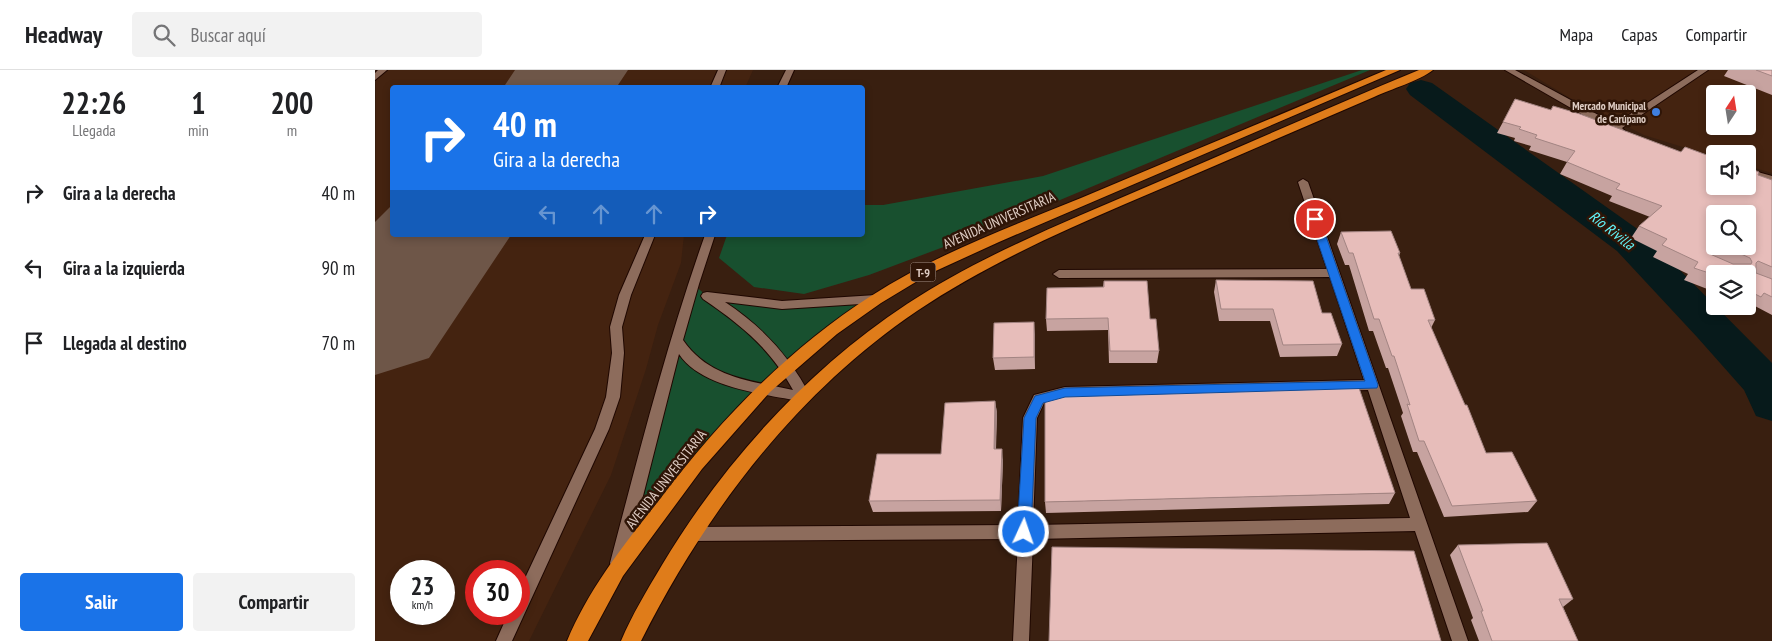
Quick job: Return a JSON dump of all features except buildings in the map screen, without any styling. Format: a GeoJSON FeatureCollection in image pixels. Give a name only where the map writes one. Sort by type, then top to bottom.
{"type":"FeatureCollection","features":[{"type":"Feature","properties":{"kind":"highway","name":"AVENIDA UNIVERSITARIA"},"geometry":{"type":"LineString","coordinates":[[577,641],[616,570],[696,464],[765,388],[832,330],[876,299],[924,271],[994,239],[1395,70]]}},
{"type":"Feature","properties":{"kind":"highway","name":"T-9"},"geometry":{"type":"LineString","coordinates":[[631,641],[690,534],[759,444],[803,397],[884,327],[939,291],[1090,216],[1428,70]]}},
{"type":"Feature","properties":{"kind":"street"},"geometry":{"type":"LineString","coordinates":[[375,77],[383,70]]}},
{"type":"Feature","properties":{"kind":"street"},"geometry":{"type":"LineString","coordinates":[[715,85],[722,70]]}},
{"type":"Feature","properties":{"kind":"street"},"geometry":{"type":"LineString","coordinates":[[782,85],[790,70]]}},
{"type":"Feature","properties":{"kind":"street"},"geometry":{"type":"LineString","coordinates":[[1509,70],[1615,129],[1631,135]]}},
{"type":"Feature","properties":{"kind":"street"},"geometry":{"type":"LineString","coordinates":[[1615,129],[1704,70]]}},
{"type":"Feature","properties":{"kind":"street"},"geometry":{"type":"LineString","coordinates":[[1756,175],[1772,179]]}},
{"type":"Feature","properties":{"kind":"street"},"geometry":{"type":"LineString","coordinates":[[1303,182],[1460,641]]}},
{"type":"Feature","properties":{"kind":"street"},"geometry":{"type":"LineString","coordinates":[[530,584],[603,428],[613,397],[617,354],[616,327],[625,295],[649,237]]}},
{"type":"Feature","properties":{"kind":"street"},"geometry":{"type":"LineString","coordinates":[[616,570],[648,444],[693,284],[709,237]]}},
{"type":"Feature","properties":{"kind":"street"},"geometry":{"type":"LineString","coordinates":[[1059,274],[1334,273]]}},
{"type":"Feature","properties":{"kind":"street"},"geometry":{"type":"LineString","coordinates":[[693,284],[755,330],[771,345],[788,367],[803,397]]}},
{"type":"Feature","properties":{"kind":"street"},"geometry":{"type":"LineString","coordinates":[[707,296],[781,305],[876,299]]}},
{"type":"Feature","properties":{"kind":"street"},"geometry":{"type":"LineString","coordinates":[[677,341],[688,357],[706,370],[731,380],[803,397]]}},
{"type":"Feature","properties":{"kind":"street"},"geometry":{"type":"LineString","coordinates":[[1021,641],[1030,418],[1039,399],[1065,392],[1372,385]]}},
{"type":"Feature","properties":{"kind":"street"},"geometry":{"type":"LineString","coordinates":[[690,534],[1024,532],[1420,524]]}},
{"type":"Feature","properties":{"kind":"street"},"geometry":{"type":"LineString","coordinates":[[504,641],[511,625]]}},
{"type":"Feature","properties":{"kind":"shaded area"},"geometry":{"type":"Polygon","coordinates":[[[376,70],[753,70],[746,85],[390,85],[390,237],[684,237],[681,263],[658,325],[646,369],[611,475],[529,641],[375,641],[376,70]]]}},
{"type":"Feature","properties":{"kind":"shaded area","name":"Mercado Municipal de Carúpano"},"geometry":{"type":"Polygon","coordinates":[[[1524,70],[1772,70],[1772,173],[1756,168],[1756,145],[1706,145],[1706,154],[1644,135],[1570,98],[1524,70]]]}},
{"type":"Feature","properties":{"kind":"green space"},"geometry":{"type":"Polygon","coordinates":[[[1362,70],[1370,70],[986,231],[869,275],[804,294],[754,287],[719,258],[726,237],[865,237],[865,205],[883,205],[1043,176],[1362,70]]]}},
{"type":"Feature","properties":{"kind":"green space"},"geometry":{"type":"Polygon","coordinates":[[[693,284],[707,296],[759,303],[876,299],[788,367],[616,570],[693,284]]]}},
{"type":"Feature","properties":{"kind":"waterway","name":"Río Rivilla"},"geometry":{"type":"LineString","coordinates":[[1421,89],[1630,242],[1712,326],[1762,381],[1772,403]]}},
{"type":"Feature","properties":{"kind":"runway"},"geometry":{"type":"LineString","coordinates":[[561,85],[573,70]]}},
{"type":"Feature","properties":{"kind":"runway"},"geometry":{"type":"LineString","coordinates":[[375,319],[440,237]]}},
{"type":"Feature","properties":{"kind":"place","name":"Mercado Municipal de Carúpano"},"geometry":{"type":"Point","coordinates":[1656,112]}},
{"type":"Feature","properties":{"kind":"route"},"geometry":{"type":"LineString","coordinates":[[1024,532],[1030,418],[1039,399],[1065,392],[1372,385],[1315,219]]}}]}
